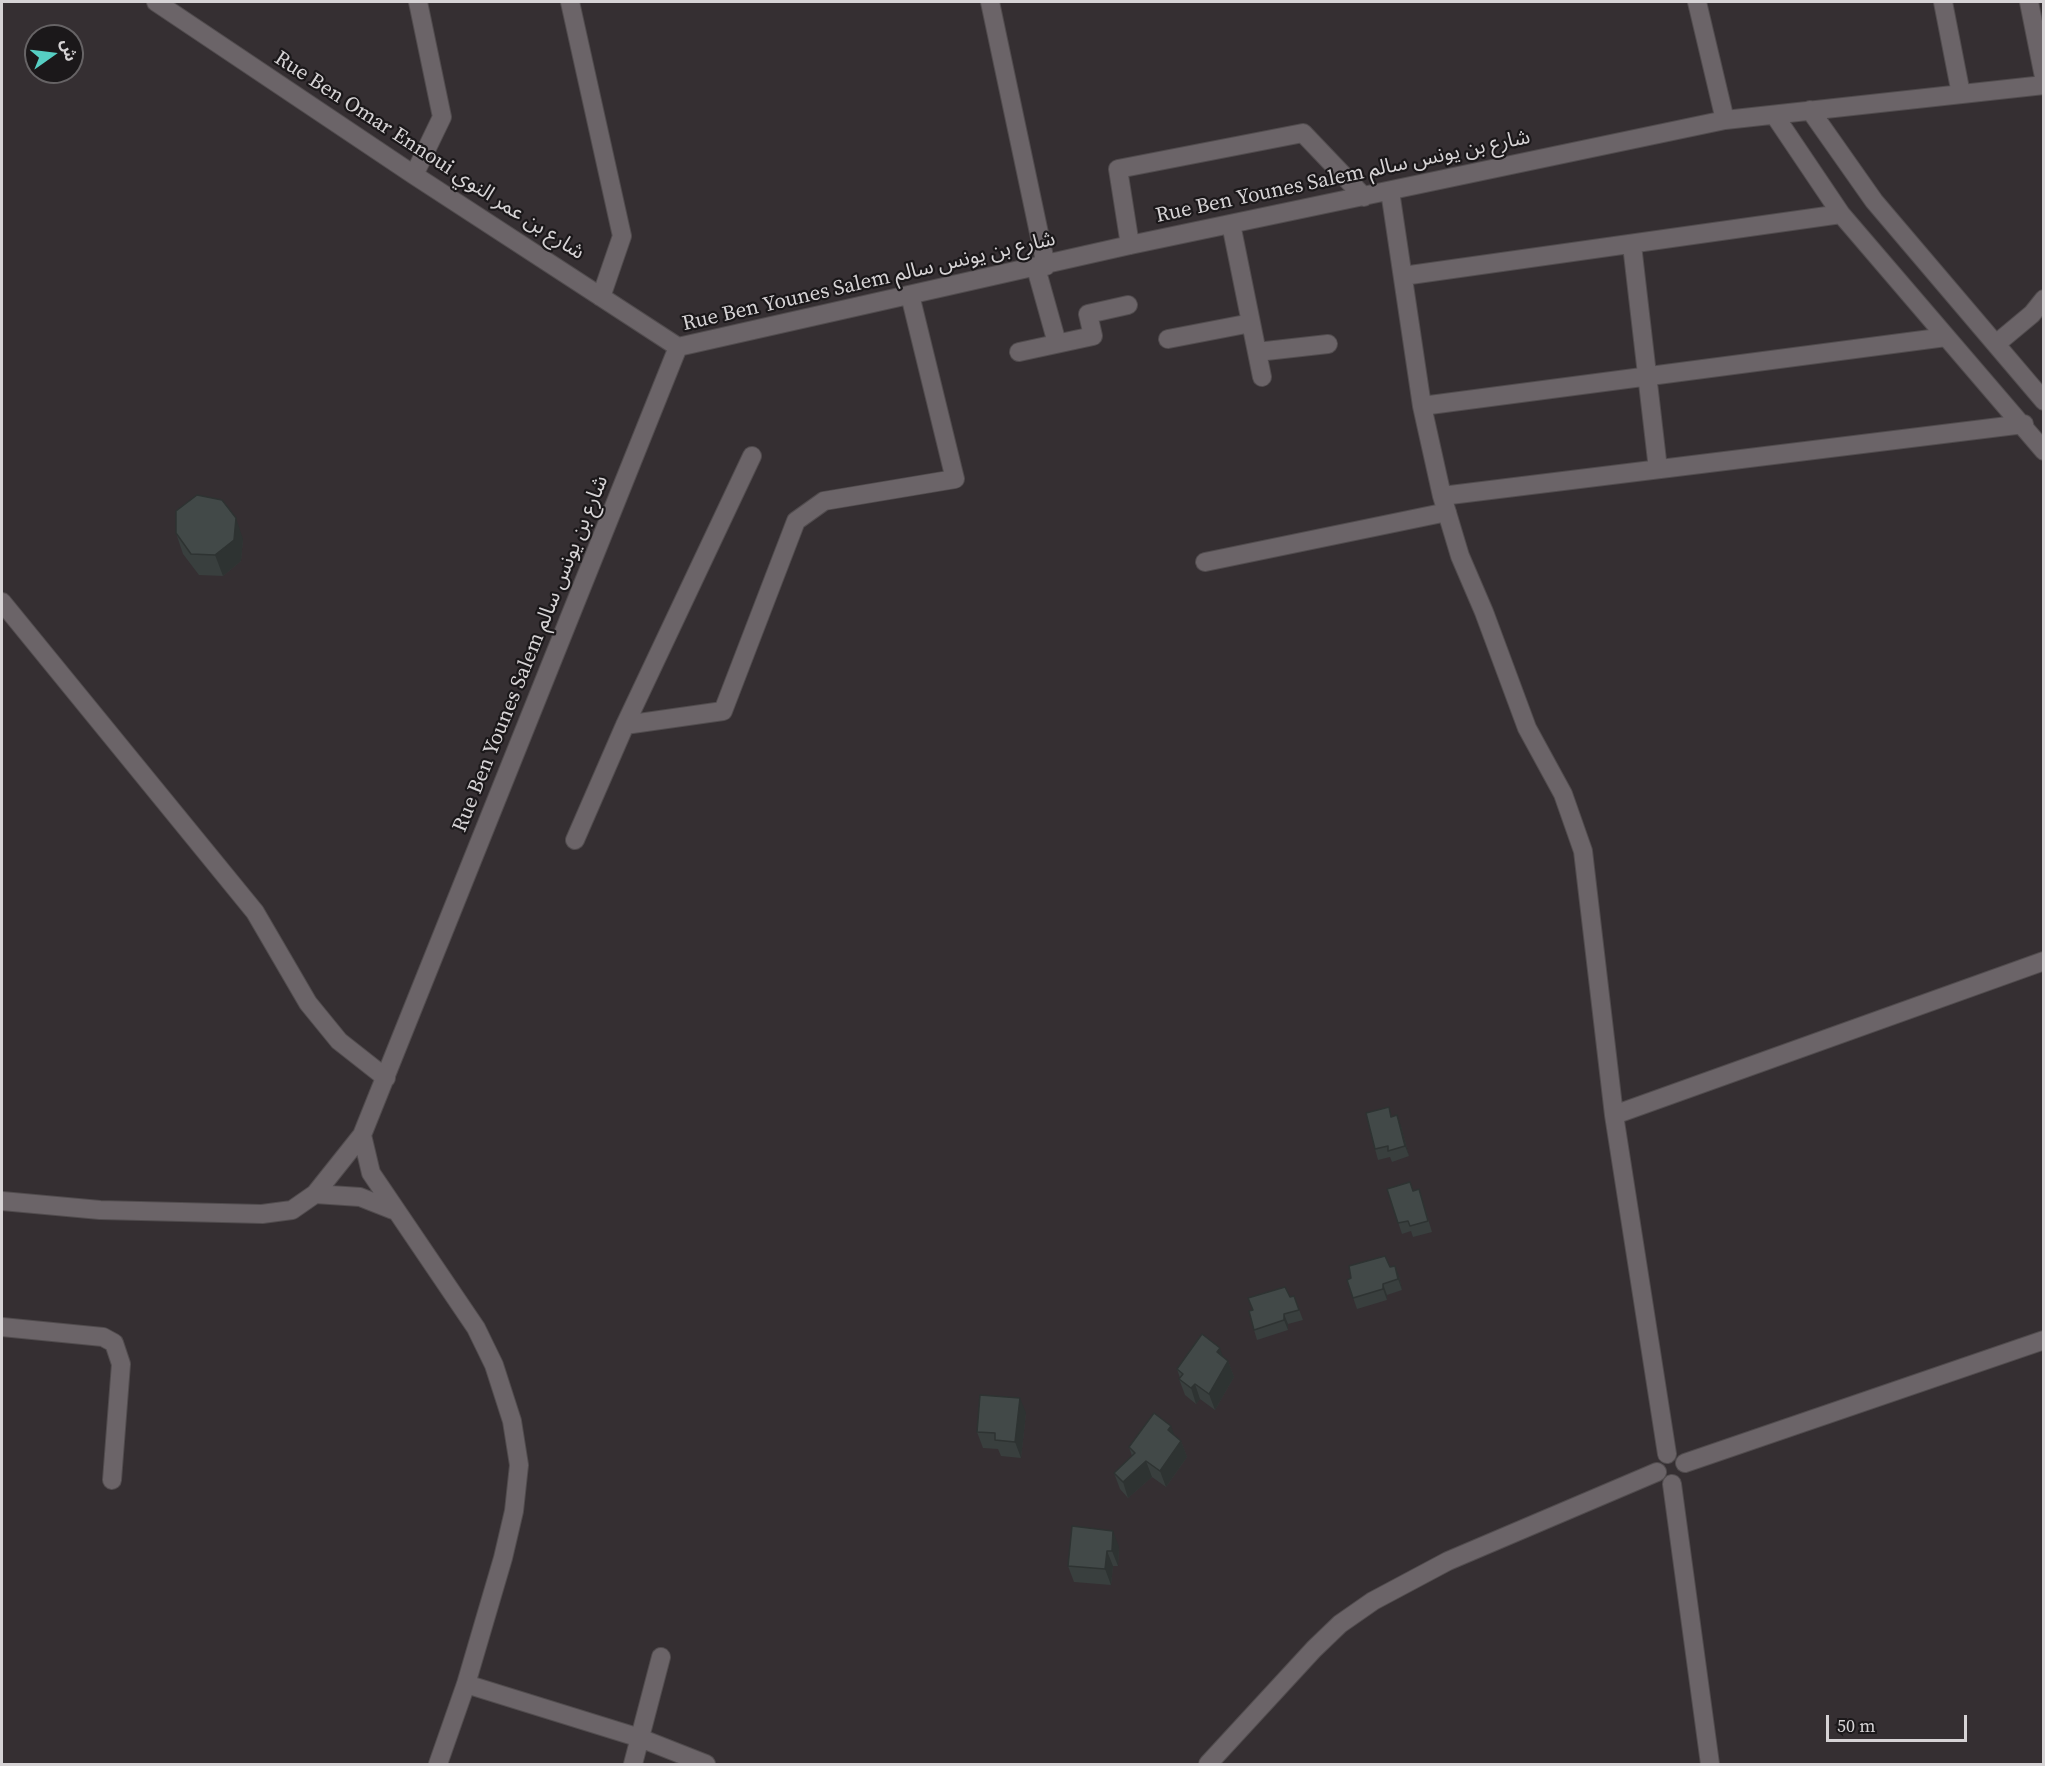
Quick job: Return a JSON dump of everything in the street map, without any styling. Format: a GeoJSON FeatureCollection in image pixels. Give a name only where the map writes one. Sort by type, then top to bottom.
{"type":"FeatureCollection","features":[{"type":"Feature","properties":{"kind":"street","name":"Rue Ben Omar Ennoui شارع بن عمر النوي"},"geometry":{"type":"LineString","coordinates":[[156,2],[414,175],[678,347]]}},
{"type":"Feature","properties":{"kind":"street"},"geometry":{"type":"LineString","coordinates":[[414,175],[442,117],[417,2]]}},
{"type":"Feature","properties":{"kind":"street"},"geometry":{"type":"LineString","coordinates":[[570,2],[622,236],[601,297]]}},
{"type":"Feature","properties":{"kind":"street"},"geometry":{"type":"LineString","coordinates":[[990,2],[1056,344]]}},
{"type":"Feature","properties":{"kind":"street"},"geometry":{"type":"LineString","coordinates":[[1697,2],[1725,120]]}},
{"type":"Feature","properties":{"kind":"street"},"geometry":{"type":"LineString","coordinates":[[1943,2],[1961,94]]}},
{"type":"Feature","properties":{"kind":"street"},"geometry":{"type":"LineString","coordinates":[[2029,2],[2043,77]]}},
{"type":"Feature","properties":{"kind":"street","name":"Rue Ben Younes Salem شارع بن يونس سالم"},"geometry":{"type":"LineString","coordinates":[[2,1201],[100,1210],[262,1214],[292,1210],[315,1194],[362,1135],[678,347],[1041,267],[1130,245],[1725,120],[2043,85]]}},
{"type":"Feature","properties":{"kind":"street"},"geometry":{"type":"LineString","coordinates":[[1810,110],[1874,201],[2043,401]]}},
{"type":"Feature","properties":{"kind":"street"},"geometry":{"type":"LineString","coordinates":[[1774,116],[1841,214],[2024,424],[2043,451]]}},
{"type":"Feature","properties":{"kind":"street"},"geometry":{"type":"LineString","coordinates":[[1130,245],[1118,170],[1303,133],[1364,197]]}},
{"type":"Feature","properties":{"kind":"street"},"geometry":{"type":"LineString","coordinates":[[1390,191],[1422,406],[1444,504],[1460,556],[1484,612],[1527,728],[1563,794],[1583,852],[1614,1114],[1667,1454]]}},
{"type":"Feature","properties":{"kind":"street"},"geometry":{"type":"LineString","coordinates":[[1403,276],[1841,214]]}},
{"type":"Feature","properties":{"kind":"street"},"geometry":{"type":"LineString","coordinates":[[1231,224],[1262,377]]}},
{"type":"Feature","properties":{"kind":"street"},"geometry":{"type":"LineString","coordinates":[[1632,245],[1658,469]]}},
{"type":"Feature","properties":{"kind":"street"},"geometry":{"type":"LineString","coordinates":[[625,725],[723,711],[796,521],[824,501],[954,479],[910,295]]}},
{"type":"Feature","properties":{"kind":"street"},"geometry":{"type":"LineString","coordinates":[[1996,344],[2032,314],[2043,299]]}},
{"type":"Feature","properties":{"kind":"street"},"geometry":{"type":"LineString","coordinates":[[1019,352],[1093,336],[1088,314],[1128,305]]}},
{"type":"Feature","properties":{"kind":"street"},"geometry":{"type":"LineString","coordinates":[[1168,339],[1251,323]]}},
{"type":"Feature","properties":{"kind":"street"},"geometry":{"type":"LineString","coordinates":[[1422,406],[1946,337]]}},
{"type":"Feature","properties":{"kind":"street"},"geometry":{"type":"LineString","coordinates":[[1257,352],[1328,344]]}},
{"type":"Feature","properties":{"kind":"street"},"geometry":{"type":"LineString","coordinates":[[1205,562],[1444,504],[1658,469],[2024,424]]}},
{"type":"Feature","properties":{"kind":"street"},"geometry":{"type":"LineString","coordinates":[[575,840],[625,725],[752,456]]}},
{"type":"Feature","properties":{"kind":"street"},"geometry":{"type":"LineString","coordinates":[[2,602],[255,912],[308,1003],[339,1041],[386,1078]]}},
{"type":"Feature","properties":{"kind":"street"},"geometry":{"type":"LineString","coordinates":[[1614,1114],[2043,962]]}},
{"type":"Feature","properties":{"kind":"street"},"geometry":{"type":"LineString","coordinates":[[362,1135],[371,1173],[393,1210],[431,1260],[477,1328],[494,1365],[512,1421],[519,1465],[514,1511],[466,1683],[438,1764]]}},
{"type":"Feature","properties":{"kind":"street"},"geometry":{"type":"LineString","coordinates":[[315,1194],[360,1197],[393,1210]]}},
{"type":"Feature","properties":{"kind":"street"},"geometry":{"type":"LineString","coordinates":[[2,1327],[103,1337],[114,1343],[121,1364],[112,1480]]}},
{"type":"Feature","properties":{"kind":"street"},"geometry":{"type":"LineString","coordinates":[[1685,1463],[2043,1340]]}},
{"type":"Feature","properties":{"kind":"street"},"geometry":{"type":"LineString","coordinates":[[1667,1454],[1680,1456],[1685,1463],[1684,1477],[1672,1484],[1662,1480],[1657,1472],[1659,1459],[1667,1454]]}},
{"type":"Feature","properties":{"kind":"street"},"geometry":{"type":"LineString","coordinates":[[1208,1764],[1314,1649],[1340,1624],[1373,1601],[1448,1560],[1657,1472]]}},
{"type":"Feature","properties":{"kind":"street"},"geometry":{"type":"LineString","coordinates":[[1672,1484],[1710,1764]]}},
{"type":"Feature","properties":{"kind":"street"},"geometry":{"type":"LineString","coordinates":[[633,1764],[661,1657]]}},
{"type":"Feature","properties":{"kind":"street"},"geometry":{"type":"LineString","coordinates":[[466,1683],[640,1738],[706,1764]]}},
{"type":"Feature","properties":{"kind":"building"},"geometry":{"type":"Polygon","coordinates":[[[197,495],[222,500],[236,518],[234,540],[215,555],[191,554],[176,533],[176,511],[197,495]]]}},
{"type":"Feature","properties":{"kind":"building"},"geometry":{"type":"Polygon","coordinates":[[[1389,1107],[1391,1117],[1397,1115],[1405,1146],[1388,1151],[1388,1146],[1375,1149],[1366,1113],[1389,1107]]]}},
{"type":"Feature","properties":{"kind":"building"},"geometry":{"type":"Polygon","coordinates":[[[1410,1182],[1413,1191],[1419,1189],[1428,1221],[1410,1226],[1408,1221],[1398,1223],[1387,1189],[1410,1182]]]}},
{"type":"Feature","properties":{"kind":"building"},"geometry":{"type":"Polygon","coordinates":[[[1385,1256],[1390,1267],[1395,1266],[1398,1279],[1383,1284],[1383,1289],[1353,1298],[1347,1280],[1351,1278],[1349,1266],[1385,1256]]]}},
{"type":"Feature","properties":{"kind":"building"},"geometry":{"type":"Polygon","coordinates":[[[1285,1287],[1290,1297],[1294,1296],[1299,1310],[1284,1314],[1284,1320],[1254,1330],[1249,1311],[1253,1310],[1248,1298],[1285,1287]]]}},
{"type":"Feature","properties":{"kind":"building"},"geometry":{"type":"Polygon","coordinates":[[[1202,1334],[1220,1348],[1217,1352],[1228,1361],[1209,1394],[1195,1384],[1191,1388],[1179,1379],[1183,1374],[1177,1369],[1202,1334]]]}},
{"type":"Feature","properties":{"kind":"building"},"geometry":{"type":"Polygon","coordinates":[[[980,1395],[1020,1398],[1015,1442],[995,1440],[995,1433],[977,1432],[980,1395]]]}},
{"type":"Feature","properties":{"kind":"building"},"geometry":{"type":"Polygon","coordinates":[[[1154,1413],[1171,1426],[1168,1430],[1181,1441],[1160,1471],[1146,1461],[1123,1482],[1114,1473],[1135,1453],[1129,1447],[1154,1413]]]}},
{"type":"Feature","properties":{"kind":"building"},"geometry":{"type":"Polygon","coordinates":[[[1072,1526],[1113,1531],[1112,1551],[1107,1551],[1105,1569],[1068,1566],[1072,1526]]]}}]}
